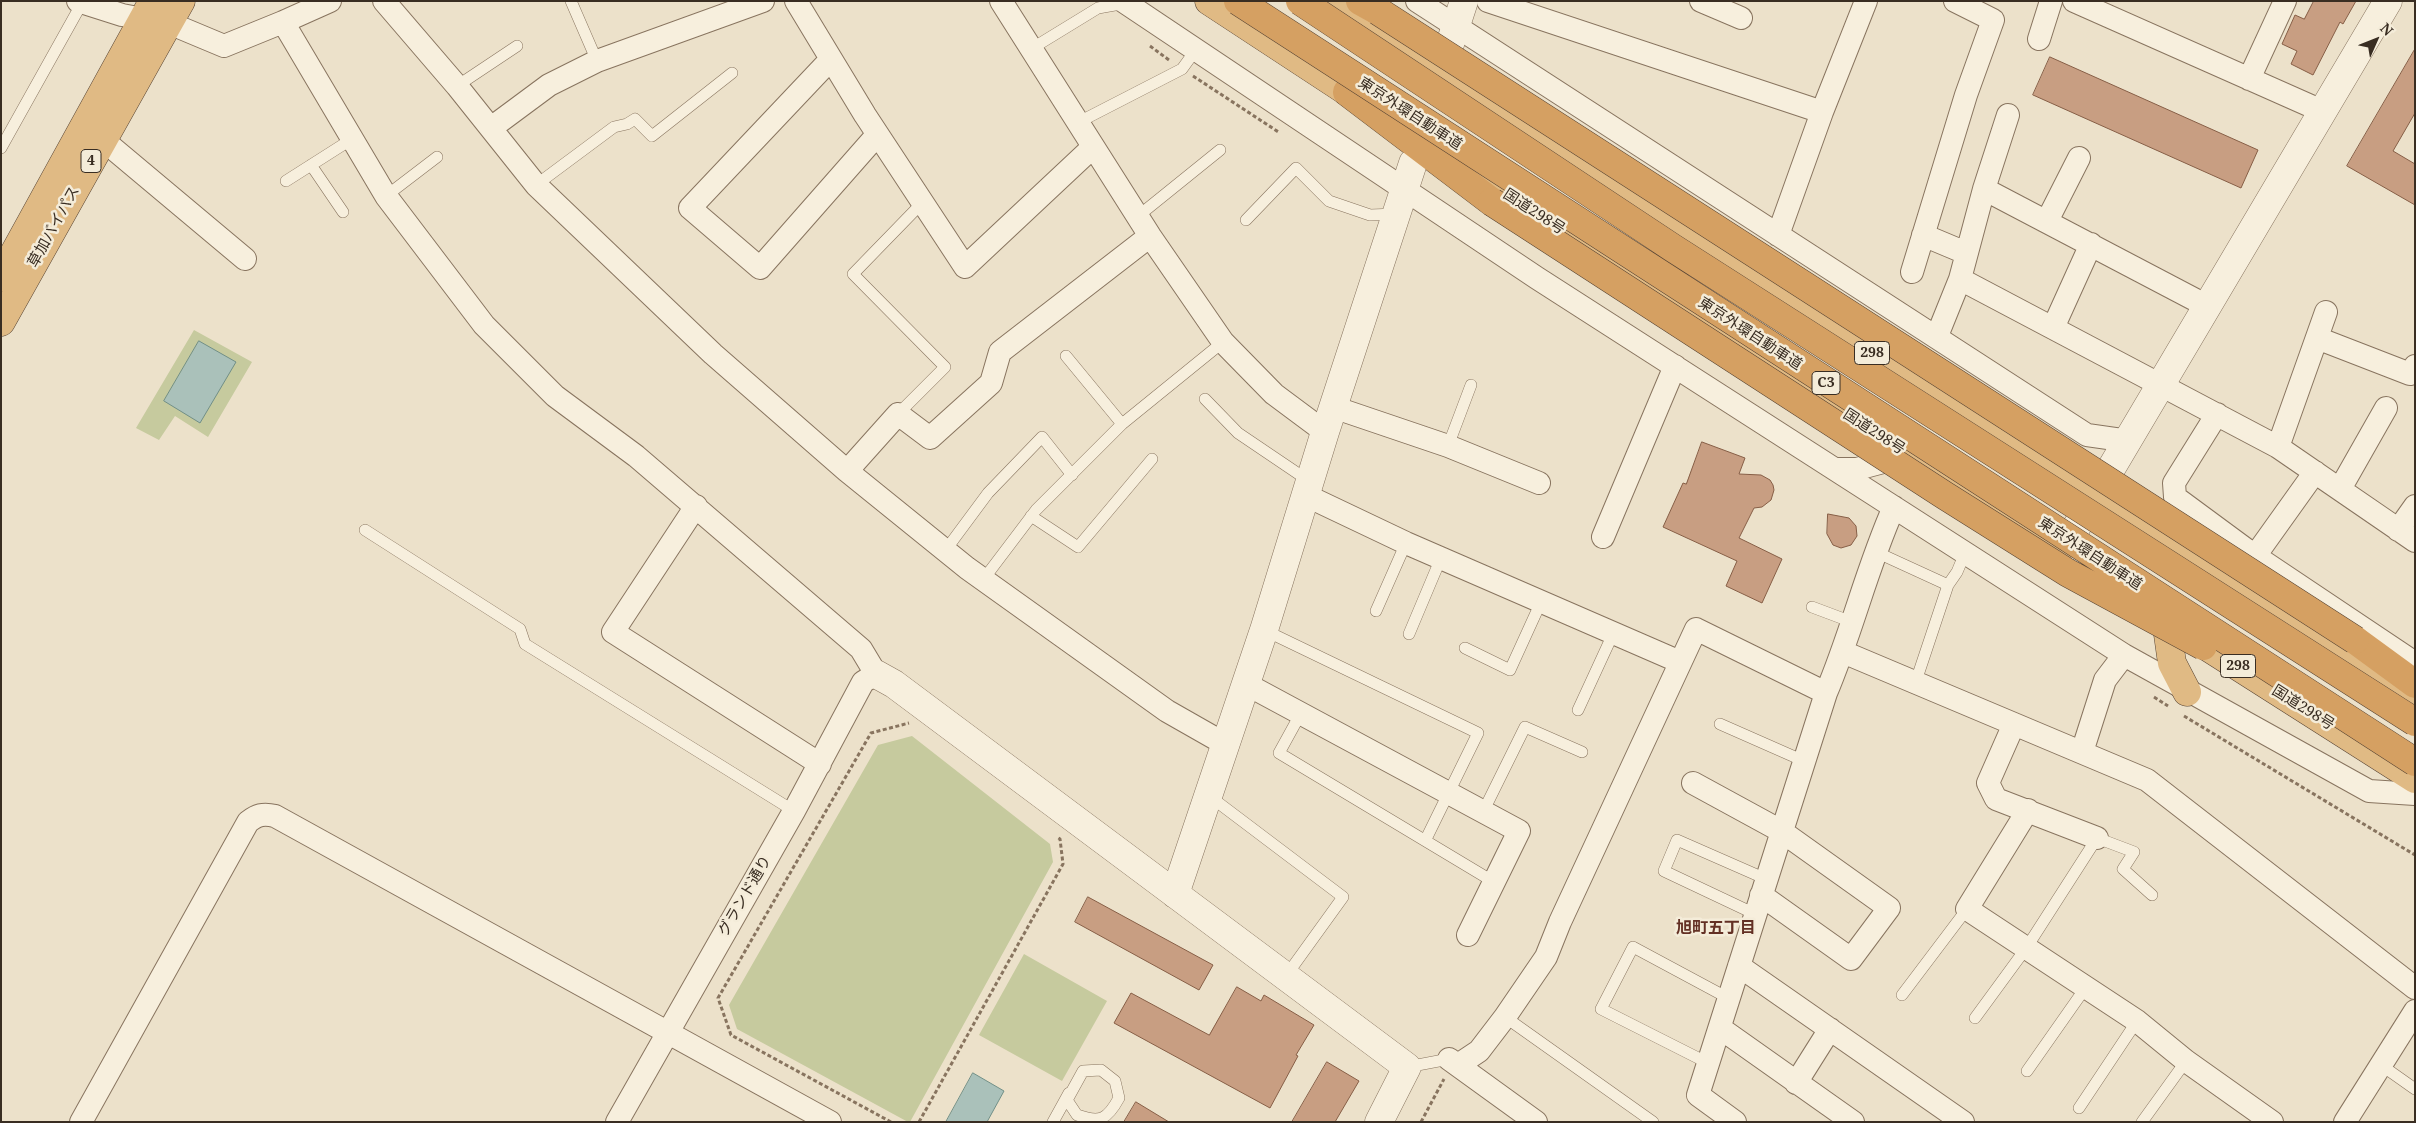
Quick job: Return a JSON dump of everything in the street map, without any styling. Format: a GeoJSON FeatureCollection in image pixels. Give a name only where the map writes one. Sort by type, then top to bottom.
{"type":"FeatureCollection","features":[{"type":"Feature","properties":{"kind":"highway","name":"国道298号"},"geometry":{"type":"LineString","coordinates":[[1210,1],[1347,92],[2061,553],[2415,779]]}},
{"type":"Feature","properties":{"kind":"highway","name":"東京外環自動車道"},"geometry":{"type":"LineString","coordinates":[[1238,1],[2407,758]]}},
{"type":"Feature","properties":{"kind":"highway","name":"東京外環自動車道"},"geometry":{"type":"LineString","coordinates":[[1300,1],[1673,248],[2415,722]]}},
{"type":"Feature","properties":{"kind":"highway","name":"298"},"geometry":{"type":"LineString","coordinates":[[1330,1],[1650,212],[2000,434],[2415,704]]}},
{"type":"Feature","properties":{"kind":"highway"},"geometry":{"type":"LineString","coordinates":[[1369,6],[2330,624],[2415,684]]}},
{"type":"Feature","properties":{"kind":"highway","name":"草加バイパス"},"geometry":{"type":"LineString","coordinates":[[1,322],[103,140],[161,11]]}},
{"type":"Feature","properties":{"kind":"highway","name":"草加バイパス"},"geometry":{"type":"LineString","coordinates":[[1,277],[161,11]]}},
{"type":"Feature","properties":{"kind":"highway"},"geometry":{"type":"LineString","coordinates":[[1347,92],[1492,202],[1935,490],[2068,572],[2407,758]]}},
{"type":"Feature","properties":{"kind":"highway"},"geometry":{"type":"LineString","coordinates":[[2166,620],[2172,664],[2187,692]]}},
{"type":"Feature","properties":{"kind":"street"},"geometry":{"type":"LineString","coordinates":[[80,2],[161,11],[224,46],[330,1]]}},
{"type":"Feature","properties":{"kind":"street"},"geometry":{"type":"LineString","coordinates":[[384,1],[457,86],[536,184],[713,354],[847,471],[983,580],[1167,711],[1225,744]]}},
{"type":"Feature","properties":{"kind":"street"},"geometry":{"type":"LineString","coordinates":[[490,128],[549,85],[597,61],[763,1]]}},
{"type":"Feature","properties":{"kind":"street"},"geometry":{"type":"LineString","coordinates":[[796,1],[877,135],[965,267],[1092,147]]}},
{"type":"Feature","properties":{"kind":"street"},"geometry":{"type":"LineString","coordinates":[[1001,1],[1137,217],[1223,342],[1274,394],[1329,419],[1448,446],[1539,484]]}},
{"type":"Feature","properties":{"kind":"street"},"geometry":{"type":"LineString","coordinates":[[1417,1],[1457,24],[1778,235],[2087,434],[2129,441]]}},
{"type":"Feature","properties":{"kind":"street"},"geometry":{"type":"LineString","coordinates":[[1488,1],[1822,112]]}},
{"type":"Feature","properties":{"kind":"street"},"geometry":{"type":"LineString","coordinates":[[1701,1],[1741,18]]}},
{"type":"Feature","properties":{"kind":"street"},"geometry":{"type":"LineString","coordinates":[[1778,235],[1822,112],[1866,1]]}},
{"type":"Feature","properties":{"kind":"street"},"geometry":{"type":"LineString","coordinates":[[1912,272],[1966,95],[1993,20],[1955,1]]}},
{"type":"Feature","properties":{"kind":"street"},"geometry":{"type":"LineString","coordinates":[[2074,1],[2322,111]]}},
{"type":"Feature","properties":{"kind":"street"},"geometry":{"type":"LineString","coordinates":[[2248,79],[2285,1]]}},
{"type":"Feature","properties":{"kind":"street"},"geometry":{"type":"LineString","coordinates":[[2061,553],[2096,497],[2388,1]]}},
{"type":"Feature","properties":{"kind":"street"},"geometry":{"type":"LineString","coordinates":[[1124,2],[1195,51],[1400,202],[1675,366],[1796,446],[1836,469],[2124,655],[2187,692],[2369,791],[2415,794]]}},
{"type":"Feature","properties":{"kind":"street"},"geometry":{"type":"LineString","coordinates":[[2039,39],[2049,2]]}},
{"type":"Feature","properties":{"kind":"street"},"geometry":{"type":"LineString","coordinates":[[283,22],[386,196],[484,325],[556,396],[636,456],[861,649],[876,674],[894,684],[1407,1067],[1379,1122]]}},
{"type":"Feature","properties":{"kind":"street"},"geometry":{"type":"LineString","coordinates":[[831,59],[690,208],[760,268],[877,135]]}},
{"type":"Feature","properties":{"kind":"street"},"geometry":{"type":"LineString","coordinates":[[1937,336],[1960,279],[1984,189],[2008,115]]}},
{"type":"Feature","properties":{"kind":"street"},"geometry":{"type":"LineString","coordinates":[[103,140],[245,259]]}},
{"type":"Feature","properties":{"kind":"street"},"geometry":{"type":"LineString","coordinates":[[2046,222],[2079,158]]}},
{"type":"Feature","properties":{"kind":"street"},"geometry":{"type":"LineString","coordinates":[[1175,894],[1264,630],[1329,419],[1413,163]]}},
{"type":"Feature","properties":{"kind":"street"},"geometry":{"type":"LineString","coordinates":[[1984,189],[2208,306]]}},
{"type":"Feature","properties":{"kind":"street"},"geometry":{"type":"LineString","coordinates":[[1924,234],[1966,253]]}},
{"type":"Feature","properties":{"kind":"street"},"geometry":{"type":"LineString","coordinates":[[847,471],[898,414],[930,438],[991,383],[1000,352],[1150,236]]}},
{"type":"Feature","properties":{"kind":"street"},"geometry":{"type":"LineString","coordinates":[[2052,328],[2091,244]]}},
{"type":"Feature","properties":{"kind":"street"},"geometry":{"type":"LineString","coordinates":[[1960,279],[2161,387],[2217,414],[2278,447],[2406,536],[2415,506]]}},
{"type":"Feature","properties":{"kind":"street"},"geometry":{"type":"LineString","coordinates":[[2278,447],[2326,312]]}},
{"type":"Feature","properties":{"kind":"street"},"geometry":{"type":"LineString","coordinates":[[2317,338],[2410,374],[2415,366]]}},
{"type":"Feature","properties":{"kind":"street"},"geometry":{"type":"LineString","coordinates":[[1603,537],[1675,366]]}},
{"type":"Feature","properties":{"kind":"street"},"geometry":{"type":"LineString","coordinates":[[1986,370],[2000,434]]}},
{"type":"Feature","properties":{"kind":"street"},"geometry":{"type":"LineString","coordinates":[[2340,489],[2386,408]]}},
{"type":"Feature","properties":{"kind":"street"},"geometry":{"type":"LineString","coordinates":[[2217,414],[2174,484],[2175,497],[2255,556],[2415,663]]}},
{"type":"Feature","properties":{"kind":"street"},"geometry":{"type":"LineString","coordinates":[[1836,469],[1857,469],[1910,454]]}},
{"type":"Feature","properties":{"kind":"street"},"geometry":{"type":"LineString","coordinates":[[2197,562],[2255,556],[2315,472]]}},
{"type":"Feature","properties":{"kind":"street"},"geometry":{"type":"LineString","coordinates":[[1307,488],[1406,543],[1680,662]]}},
{"type":"Feature","properties":{"kind":"street"},"geometry":{"type":"LineString","coordinates":[[696,506],[613,632],[820,764]]}},
{"type":"Feature","properties":{"kind":"street"},"geometry":{"type":"LineString","coordinates":[[1735,1122],[1698,1095],[1826,693],[1843,652],[1876,552],[1894,507]]}},
{"type":"Feature","properties":{"kind":"street"},"geometry":{"type":"LineString","coordinates":[[1454,1062],[1480,1051],[1506,1018],[1546,957],[1560,922],[1696,629],[1826,693]]}},
{"type":"Feature","properties":{"kind":"street"},"geometry":{"type":"LineString","coordinates":[[1843,652],[1915,684],[2148,780],[2415,988]]}},
{"type":"Feature","properties":{"kind":"street"},"geometry":{"type":"LineString","coordinates":[[2082,752],[2106,680],[2124,655]]}},
{"type":"Feature","properties":{"kind":"street","name":"グランド通り"},"geometry":{"type":"LineString","coordinates":[[617,1122],[794,811],[863,682],[876,674]]}},
{"type":"Feature","properties":{"kind":"street"},"geometry":{"type":"LineString","coordinates":[[1246,684],[1519,831],[1468,935]]}},
{"type":"Feature","properties":{"kind":"street"},"geometry":{"type":"LineString","coordinates":[[2014,724],[1988,783],[1996,799],[2097,838]]}},
{"type":"Feature","properties":{"kind":"street"},"geometry":{"type":"LineString","coordinates":[[1693,783],[1781,831],[1889,908],[1851,959],[1760,896]]}},
{"type":"Feature","properties":{"kind":"street"},"geometry":{"type":"LineString","coordinates":[[2028,810],[1967,909],[2136,1021],[2186,1061],[2272,1122]]}},
{"type":"Feature","properties":{"kind":"street"},"geometry":{"type":"LineString","coordinates":[[81,1122],[248,822],[256,816],[266,813],[830,1122]]}},
{"type":"Feature","properties":{"kind":"street"},"geometry":{"type":"LineString","coordinates":[[1739,966],[1963,1122]]}},
{"type":"Feature","properties":{"kind":"street"},"geometry":{"type":"LineString","coordinates":[[2345,1122],[2414,1014]]}},
{"type":"Feature","properties":{"kind":"street"},"geometry":{"type":"LineString","coordinates":[[1720,1028],[1853,1122]]}},
{"type":"Feature","properties":{"kind":"street"},"geometry":{"type":"LineString","coordinates":[[1796,1083],[1830,1029]]}},
{"type":"Feature","properties":{"kind":"street"},"geometry":{"type":"LineString","coordinates":[[1454,1062],[1536,1122]]}},
{"type":"Feature","properties":{"kind":"lane"},"geometry":{"type":"LineString","coordinates":[[571,1],[597,61]]}},
{"type":"Feature","properties":{"kind":"lane"},"geometry":{"type":"LineString","coordinates":[[1,148],[80,2]]}},
{"type":"Feature","properties":{"kind":"lane"},"geometry":{"type":"LineString","coordinates":[[1031,49],[1098,8],[1124,2]]}},
{"type":"Feature","properties":{"kind":"lane"},"geometry":{"type":"LineString","coordinates":[[457,86],[517,46]]}},
{"type":"Feature","properties":{"kind":"lane"},"geometry":{"type":"LineString","coordinates":[[1077,123],[1182,69],[1195,51]]}},
{"type":"Feature","properties":{"kind":"lane"},"geometry":{"type":"LineString","coordinates":[[536,184],[614,127],[627,124],[635,119],[652,136],[732,73]]}},
{"type":"Feature","properties":{"kind":"lane"},"geometry":{"type":"LineString","coordinates":[[286,181],[352,140]]}},
{"type":"Feature","properties":{"kind":"lane"},"geometry":{"type":"LineString","coordinates":[[1137,217],[1220,150]]}},
{"type":"Feature","properties":{"kind":"lane"},"geometry":{"type":"LineString","coordinates":[[386,196],[437,157]]}},
{"type":"Feature","properties":{"kind":"lane"},"geometry":{"type":"LineString","coordinates":[[311,166],[343,212]]}},
{"type":"Feature","properties":{"kind":"lane"},"geometry":{"type":"LineString","coordinates":[[1246,220],[1296,168],[1329,201],[1370,215],[1400,202]]}},
{"type":"Feature","properties":{"kind":"lane"},"geometry":{"type":"LineString","coordinates":[[898,414],[945,367],[853,274],[922,203]]}},
{"type":"Feature","properties":{"kind":"lane"},"geometry":{"type":"LineString","coordinates":[[983,580],[1031,516],[1122,424],[1223,342]]}},
{"type":"Feature","properties":{"kind":"lane"},"geometry":{"type":"LineString","coordinates":[[1066,356],[1122,424]]}},
{"type":"Feature","properties":{"kind":"lane"},"geometry":{"type":"LineString","coordinates":[[1448,446],[1471,385]]}},
{"type":"Feature","properties":{"kind":"lane"},"geometry":{"type":"LineString","coordinates":[[1205,399],[1238,434],[1307,488]]}},
{"type":"Feature","properties":{"kind":"lane"},"geometry":{"type":"LineString","coordinates":[[945,551],[988,493],[1042,438],[1072,475]]}},
{"type":"Feature","properties":{"kind":"lane"},"geometry":{"type":"LineString","coordinates":[[1031,516],[1078,547],[1152,460]]}},
{"type":"Feature","properties":{"kind":"lane"},"geometry":{"type":"LineString","coordinates":[[365,530],[520,630],[525,644],[794,811]]}},
{"type":"Feature","properties":{"kind":"lane"},"geometry":{"type":"LineString","coordinates":[[1376,610],[1406,543]]}},
{"type":"Feature","properties":{"kind":"lane"},"geometry":{"type":"LineString","coordinates":[[1876,552],[1948,585]]}},
{"type":"Feature","properties":{"kind":"lane"},"geometry":{"type":"LineString","coordinates":[[1915,684],[1948,585],[1957,572],[1965,553]]}},
{"type":"Feature","properties":{"kind":"lane"},"geometry":{"type":"LineString","coordinates":[[1409,634],[1441,558]]}},
{"type":"Feature","properties":{"kind":"lane"},"geometry":{"type":"LineString","coordinates":[[1465,648],[1510,670],[1541,602]]}},
{"type":"Feature","properties":{"kind":"lane"},"geometry":{"type":"LineString","coordinates":[[1812,607],[1852,622]]}},
{"type":"Feature","properties":{"kind":"lane"},"geometry":{"type":"LineString","coordinates":[[1264,630],[1478,733],[1426,839]]}},
{"type":"Feature","properties":{"kind":"lane"},"geometry":{"type":"LineString","coordinates":[[1578,710],[1613,634]]}},
{"type":"Feature","properties":{"kind":"lane"},"geometry":{"type":"LineString","coordinates":[[1301,713],[1279,753],[1426,839],[1494,882]]}},
{"type":"Feature","properties":{"kind":"lane"},"geometry":{"type":"LineString","coordinates":[[1720,724],[1804,761]]}},
{"type":"Feature","properties":{"kind":"lane"},"geometry":{"type":"LineString","coordinates":[[1483,812],[1525,727],[1582,752]]}},
{"type":"Feature","properties":{"kind":"lane"},"geometry":{"type":"LineString","coordinates":[[1208,795],[1343,897],[1286,976]]}},
{"type":"Feature","properties":{"kind":"lane"},"geometry":{"type":"LineString","coordinates":[[1975,1018],[2027,947],[2097,838],[2134,852],[2123,869],[2152,895]]}},
{"type":"Feature","properties":{"kind":"lane"},"geometry":{"type":"LineString","coordinates":[[1678,840],[1760,896],[1664,871],[1678,840]]}},
{"type":"Feature","properties":{"kind":"lane"},"geometry":{"type":"LineString","coordinates":[[1902,995],[1967,909]]}},
{"type":"Feature","properties":{"kind":"lane"},"geometry":{"type":"LineString","coordinates":[[1708,1063],[1601,1009],[1633,947],[1728,998]]}},
{"type":"Feature","properties":{"kind":"lane"},"geometry":{"type":"LineString","coordinates":[[2027,1071],[2086,987]]}},
{"type":"Feature","properties":{"kind":"lane"},"geometry":{"type":"LineString","coordinates":[[1506,1018],[1652,1122]]}},
{"type":"Feature","properties":{"kind":"lane"},"geometry":{"type":"LineString","coordinates":[[2079,1108],[2136,1021]]}},
{"type":"Feature","properties":{"kind":"lane"},"geometry":{"type":"LineString","coordinates":[[2142,1122],[2186,1061]]}},
{"type":"Feature","properties":{"kind":"lane"},"geometry":{"type":"LineString","coordinates":[[1407,1067],[1454,1062]]}},
{"type":"Feature","properties":{"kind":"lane"},"geometry":{"type":"LineString","coordinates":[[2381,1065],[2415,1089]]}},
{"type":"Feature","properties":{"kind":"lane"},"geometry":{"type":"LineString","coordinates":[[1053,1122],[1074,1085],[1083,1071],[1100,1070],[1115,1081],[1119,1098],[1110,1114],[1094,1121],[1077,1115],[1067,1100],[1074,1085]]}},
{"type":"Feature","properties":{"kind":"path"},"geometry":{"type":"LineString","coordinates":[[891,1122],[731,1034],[718,998],[871,733],[909,723],[917,729]]}},
{"type":"Feature","properties":{"kind":"path"},"geometry":{"type":"LineString","coordinates":[[919,1122],[1063,864],[1060,839],[1052,833]]}},
{"type":"Feature","properties":{"kind":"path"},"geometry":{"type":"LineString","coordinates":[[1421,1122],[1454,1062]]}},
{"type":"Feature","properties":{"kind":"green space"},"geometry":{"type":"Polygon","coordinates":[[[194,330],[252,362],[208,437],[175,416],[159,440],[136,428],[194,330]]]}},
{"type":"Feature","properties":{"kind":"green space"},"geometry":{"type":"Polygon","coordinates":[[[912,736],[1050,844],[1053,862],[910,1122],[908,1122],[737,1029],[729,1005],[878,745],[912,736]]]}},
{"type":"Feature","properties":{"kind":"green space"},"geometry":{"type":"Polygon","coordinates":[[[1024,954],[1107,1001],[1062,1081],[979,1035],[1024,954]]]}},
{"type":"Feature","properties":{"kind":"water"},"geometry":{"type":"Polygon","coordinates":[[[199,341],[236,362],[200,423],[164,401],[199,341]]]}},
{"type":"Feature","properties":{"kind":"water"},"geometry":{"type":"Polygon","coordinates":[[[973,1073],[1004,1091],[987,1122],[946,1122],[973,1073]]]}},
{"type":"Feature","properties":{"kind":"building"},"geometry":{"type":"Polygon","coordinates":[[[2314,1],[2356,1],[2343,24],[2340,22],[2313,75],[2291,64],[2297,51],[2282,44],[2295,15],[2304,19],[2314,1]]]}},
{"type":"Feature","properties":{"kind":"building"},"geometry":{"type":"Polygon","coordinates":[[[2415,49],[2415,113],[2393,151],[2415,164],[2415,205],[2347,166],[2415,49]]]}},
{"type":"Feature","properties":{"kind":"building"},"geometry":{"type":"Polygon","coordinates":[[[2050,57],[2258,150],[2241,188],[2033,95],[2050,57]]]}},
{"type":"Feature","properties":{"kind":"building"},"geometry":{"type":"Polygon","coordinates":[[[1702,442],[1745,458],[1739,474],[1761,475],[1770,480],[1773,485],[1774,490],[1771,500],[1762,507],[1754,508],[1739,538],[1782,559],[1762,603],[1726,586],[1737,561],[1663,527],[1683,483],[1686,484],[1702,442]]]}},
{"type":"Feature","properties":{"kind":"building"},"geometry":{"type":"Polygon","coordinates":[[[1828,514],[1849,518],[1856,526],[1857,536],[1851,545],[1841,548],[1833,545],[1827,534],[1828,514]]]}},
{"type":"Feature","properties":{"kind":"building"},"geometry":{"type":"Polygon","coordinates":[[[1088,897],[1213,965],[1199,990],[1075,922],[1088,897]]]}},
{"type":"Feature","properties":{"kind":"building"},"geometry":{"type":"Polygon","coordinates":[[[1237,987],[1261,1001],[1264,995],[1314,1025],[1296,1055],[1298,1056],[1270,1108],[1114,1023],[1131,993],[1209,1035],[1237,987]]]}},
{"type":"Feature","properties":{"kind":"building"},"geometry":{"type":"Polygon","coordinates":[[[1327,1062],[1359,1081],[1335,1122],[1292,1122],[1327,1062]]]}},
{"type":"Feature","properties":{"kind":"building"},"geometry":{"type":"Polygon","coordinates":[[[1136,1102],[1169,1122],[1124,1122],[1136,1102]]]}},
{"type":"Feature","properties":{"kind":"district","name":"旭町五丁目"},"geometry":{"type":"Point","coordinates":[1716,928]}}]}
